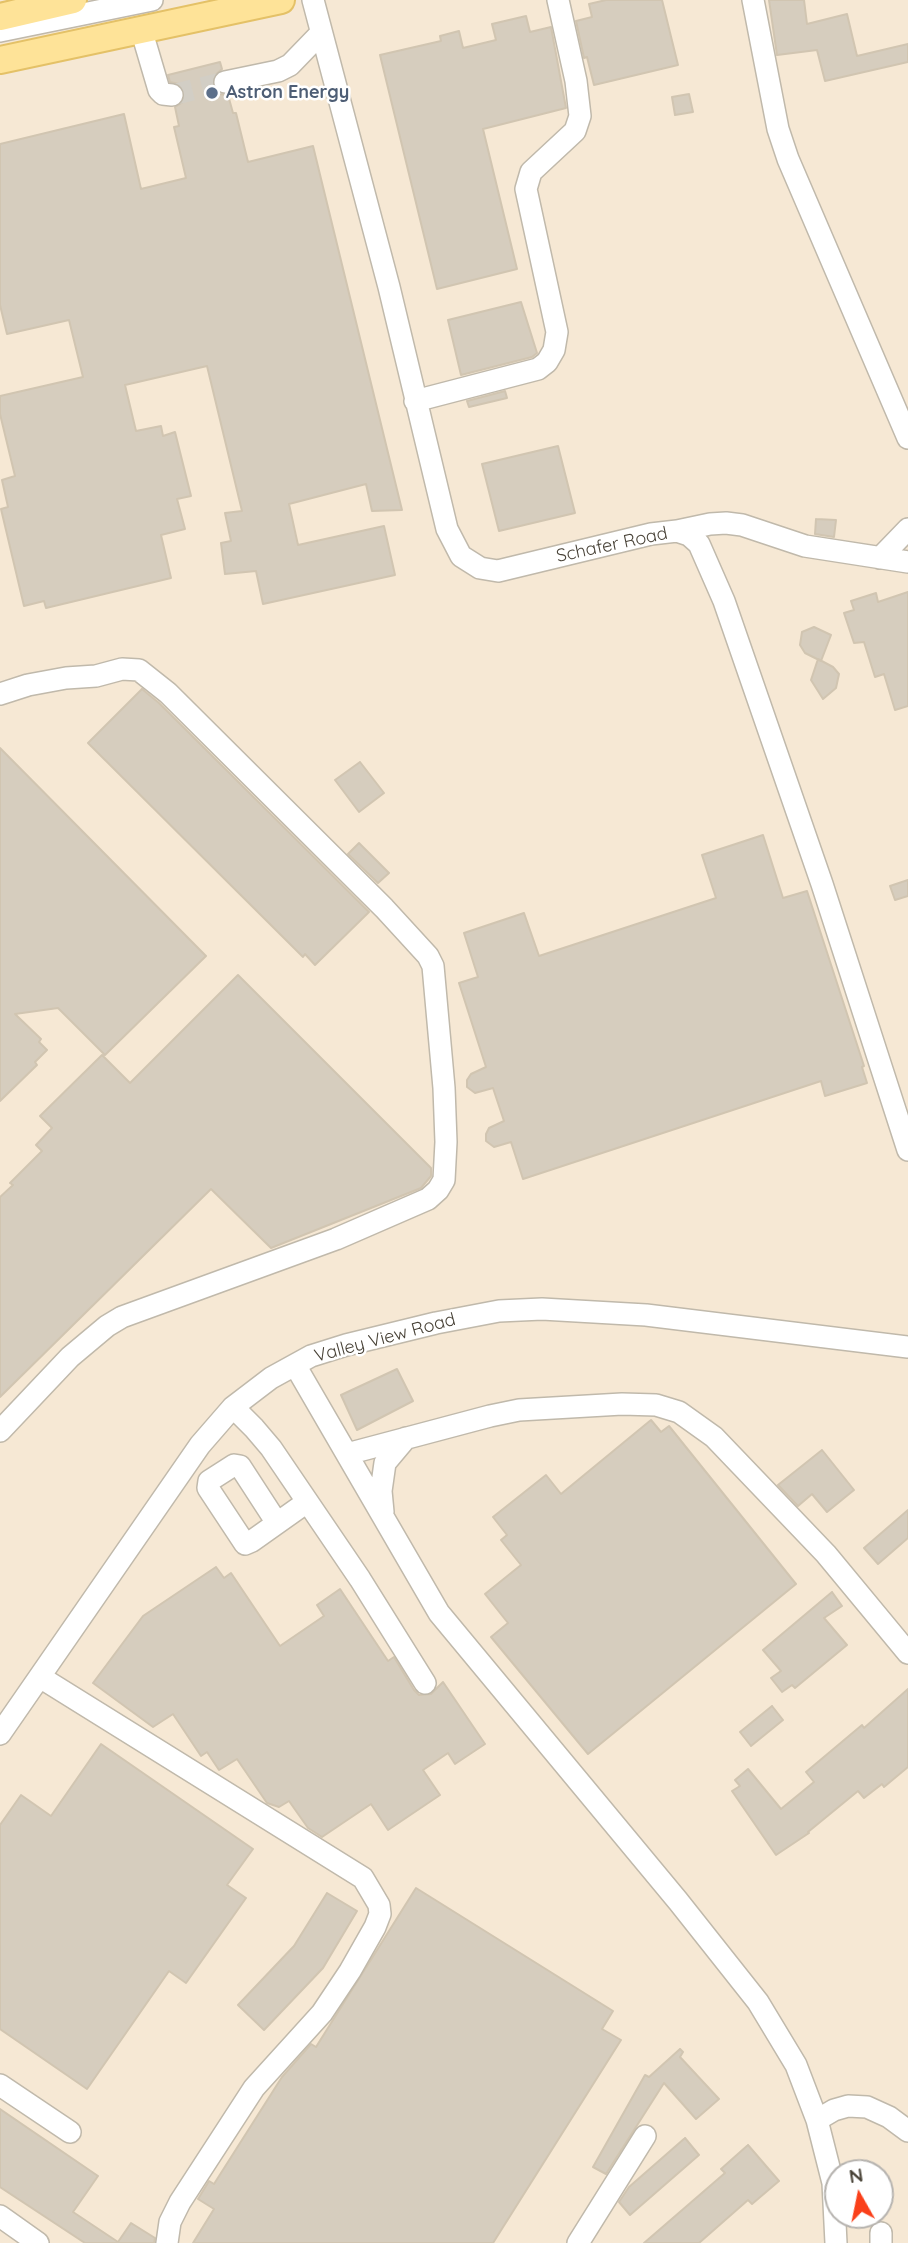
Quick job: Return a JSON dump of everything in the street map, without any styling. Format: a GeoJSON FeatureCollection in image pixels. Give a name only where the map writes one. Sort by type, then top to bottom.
{"type":"FeatureCollection","features":[{"type":"Feature","properties":{"kind":"main road"},"geometry":{"type":"LineString","coordinates":[[0,17],[74,0]]}},
{"type":"Feature","properties":{"kind":"main road"},"geometry":{"type":"LineString","coordinates":[[0,60],[281,0]]}},
{"type":"Feature","properties":{"kind":"street"},"geometry":{"type":"LineString","coordinates":[[0,32],[152,0]]}},
{"type":"Feature","properties":{"kind":"street","name":"Schafer Road"},"geometry":{"type":"LineString","coordinates":[[313,0],[388,287],[447,529],[461,556],[480,568],[498,571],[651,534],[677,531],[689,535],[699,544],[724,601],[822,884],[908,1150]]}},
{"type":"Feature","properties":{"kind":"street"},"geometry":{"type":"LineString","coordinates":[[415,401],[538,369],[547,362],[554,350],[557,332],[526,189],[531,172],[575,131],[580,117],[576,81],[558,0]]}},
{"type":"Feature","properties":{"kind":"street"},"geometry":{"type":"LineString","coordinates":[[752,0],[778,129],[788,159],[908,438]]}},
{"type":"Feature","properties":{"kind":"street"},"geometry":{"type":"LineString","coordinates":[[141,29],[159,90],[172,95]]}},
{"type":"Feature","properties":{"kind":"street"},"geometry":{"type":"LineString","coordinates":[[225,82],[278,71],[290,65],[321,33]]}},
{"type":"Feature","properties":{"kind":"street"},"geometry":{"type":"LineString","coordinates":[[677,531],[710,524],[742,525],[805,546],[908,562]]}},
{"type":"Feature","properties":{"kind":"street"},"geometry":{"type":"LineString","coordinates":[[880,558],[908,529]]}},
{"type":"Feature","properties":{"kind":"street"},"geometry":{"type":"LineString","coordinates":[[0,694],[28,685],[66,678],[96,676],[122,669],[139,670],[168,694],[384,908],[428,956],[433,966],[446,1142],[444,1180],[438,1191],[428,1199],[323,1244],[122,1317],[70,1357],[0,1431]]}},
{"type":"Feature","properties":{"kind":"street","name":"Valley View Road"},"geometry":{"type":"LineString","coordinates":[[0,1734],[200,1446],[233,1407],[271,1378],[311,1356],[436,1323],[499,1311],[542,1309],[646,1315],[908,1346]]}},
{"type":"Feature","properties":{"kind":"street"},"geometry":{"type":"LineString","coordinates":[[295,1365],[439,1613],[678,1900],[758,2002],[796,2065],[817,2120],[833,2183],[836,2243]]}},
{"type":"Feature","properties":{"kind":"street"},"geometry":{"type":"LineString","coordinates":[[347,1454],[519,1410],[622,1404],[656,1405],[679,1412],[714,1437],[826,1554],[908,1653]]}},
{"type":"Feature","properties":{"kind":"street"},"geometry":{"type":"LineString","coordinates":[[233,1407],[262,1437],[360,1579],[425,1683]]}},
{"type":"Feature","properties":{"kind":"street"},"geometry":{"type":"LineString","coordinates":[[384,1520],[381,1491],[385,1463],[406,1438]]}},
{"type":"Feature","properties":{"kind":"street"},"geometry":{"type":"LineString","coordinates":[[277,1523],[307,1502]]}},
{"type":"Feature","properties":{"kind":"street"},"geometry":{"type":"LineString","coordinates":[[40,1677],[363,1878],[379,1905],[380,1914],[375,1927],[323,2013],[254,2088],[180,2202],[170,2222],[167,2243]]}},
{"type":"Feature","properties":{"kind":"street"},"geometry":{"type":"LineString","coordinates":[[0,2084],[70,2132]]}},
{"type":"Feature","properties":{"kind":"street"},"geometry":{"type":"LineString","coordinates":[[817,2120],[834,2110],[848,2106],[867,2107],[889,2117],[908,2131]]}},
{"type":"Feature","properties":{"kind":"street"},"geometry":{"type":"LineString","coordinates":[[578,2243],[645,2136]]}},
{"type":"Feature","properties":{"kind":"street"},"geometry":{"type":"LineString","coordinates":[[0,2216],[38,2243]]}},
{"type":"Feature","properties":{"kind":"shaded area"},"geometry":{"type":"Polygon","coordinates":[[[0,0],[908,0],[908,2243],[0,2243],[0,0]]]}},
{"type":"Feature","properties":{"kind":"building"},"geometry":{"type":"Polygon","coordinates":[[[606,0],[662,0],[678,65],[594,85],[587,57],[584,58],[576,21],[592,17],[589,4],[606,0]]]}},
{"type":"Feature","properties":{"kind":"building"},"geometry":{"type":"Polygon","coordinates":[[[769,0],[804,0],[807,24],[847,14],[857,56],[908,44],[908,62],[825,81],[817,50],[777,55],[769,0]]]}},
{"type":"Feature","properties":{"kind":"building"},"geometry":{"type":"Polygon","coordinates":[[[526,16],[530,32],[551,27],[566,108],[483,129],[517,269],[437,289],[380,55],[441,41],[440,36],[459,31],[463,48],[496,40],[492,24],[526,16]]]}},
{"type":"Feature","properties":{"kind":"building"},"geometry":{"type":"Polygon","coordinates":[[[220,62],[222,69],[213,77],[212,85],[220,94],[228,95],[233,113],[236,113],[248,162],[313,146],[402,510],[372,511],[366,484],[289,504],[298,545],[384,526],[395,575],[263,604],[256,571],[225,574],[221,543],[231,541],[225,513],[242,511],[207,366],[125,385],[136,431],[161,426],[163,436],[175,432],[191,496],[177,499],[185,529],[161,535],[171,578],[46,608],[44,601],[24,606],[1,509],[8,507],[2,480],[15,476],[0,414],[0,396],[83,377],[69,320],[7,334],[0,305],[0,144],[124,114],[141,189],[186,178],[174,127],[179,126],[175,107],[183,102],[184,90],[179,84],[170,82],[168,75],[220,62]]]}},
{"type":"Feature","properties":{"kind":"building"},"geometry":{"type":"Polygon","coordinates":[[[689,94],[693,112],[675,115],[672,97],[689,94]]]}},
{"type":"Feature","properties":{"kind":"building"},"geometry":{"type":"Polygon","coordinates":[[[521,302],[537,353],[532,357],[461,375],[448,320],[521,302]]]}},
{"type":"Feature","properties":{"kind":"building"},"geometry":{"type":"Polygon","coordinates":[[[505,391],[507,398],[469,407],[467,401],[505,391]]]}},
{"type":"Feature","properties":{"kind":"building"},"geometry":{"type":"Polygon","coordinates":[[[558,446],[575,513],[499,531],[482,464],[558,446]]]}},
{"type":"Feature","properties":{"kind":"building"},"geometry":{"type":"Polygon","coordinates":[[[816,519],[836,520],[834,537],[815,534],[816,519]]]}},
{"type":"Feature","properties":{"kind":"building"},"geometry":{"type":"Polygon","coordinates":[[[908,592],[908,706],[895,710],[884,674],[875,677],[864,642],[854,643],[844,613],[854,610],[851,601],[876,593],[878,602],[908,592]]]}},
{"type":"Feature","properties":{"kind":"building"},"geometry":{"type":"Polygon","coordinates":[[[814,627],[831,635],[821,661],[805,653],[800,645],[802,632],[814,627]]]}},
{"type":"Feature","properties":{"kind":"building"},"geometry":{"type":"Polygon","coordinates":[[[818,659],[833,667],[839,674],[836,688],[823,699],[811,680],[818,659]]]}},
{"type":"Feature","properties":{"kind":"building"},"geometry":{"type":"Polygon","coordinates":[[[142,689],[369,912],[315,965],[305,954],[303,957],[88,743],[142,689]]]}},
{"type":"Feature","properties":{"kind":"building"},"geometry":{"type":"Polygon","coordinates":[[[0,748],[206,956],[105,1055],[58,1008],[15,1014],[41,1039],[39,1042],[47,1050],[35,1062],[37,1065],[0,1101],[0,748]]]}},
{"type":"Feature","properties":{"kind":"building"},"geometry":{"type":"Polygon","coordinates":[[[360,762],[384,793],[359,812],[335,780],[360,762]]]}},
{"type":"Feature","properties":{"kind":"building"},"geometry":{"type":"Polygon","coordinates":[[[763,835],[783,898],[807,891],[864,1066],[862,1067],[867,1083],[825,1096],[821,1081],[523,1179],[511,1142],[494,1147],[486,1141],[489,1128],[504,1121],[493,1088],[475,1093],[467,1087],[471,1074],[486,1067],[459,983],[478,977],[464,933],[524,913],[539,956],[716,898],[702,855],[763,835]]]}},
{"type":"Feature","properties":{"kind":"building"},"geometry":{"type":"Polygon","coordinates":[[[359,843],[389,873],[378,883],[348,854],[359,843]]]}},
{"type":"Feature","properties":{"kind":"building"},"geometry":{"type":"Polygon","coordinates":[[[908,880],[908,896],[895,900],[890,886],[908,880]]]}},
{"type":"Feature","properties":{"kind":"building"},"geometry":{"type":"Polygon","coordinates":[[[238,975],[431,1168],[431,1176],[421,1188],[271,1248],[211,1189],[0,1397],[0,1197],[42,1151],[36,1145],[52,1128],[40,1116],[102,1055],[130,1083],[238,975]]]}},
{"type":"Feature","properties":{"kind":"building"},"geometry":{"type":"Polygon","coordinates":[[[397,1369],[413,1401],[357,1430],[341,1395],[397,1369]]]}},
{"type":"Feature","properties":{"kind":"building"},"geometry":{"type":"Polygon","coordinates":[[[651,1420],[661,1432],[669,1426],[796,1584],[588,1754],[491,1637],[508,1623],[485,1594],[521,1565],[501,1540],[507,1535],[493,1517],[546,1475],[561,1494],[651,1420]]]}},
{"type":"Feature","properties":{"kind":"building"},"geometry":{"type":"Polygon","coordinates":[[[822,1450],[854,1490],[827,1512],[812,1494],[798,1506],[778,1485],[822,1450]]]}},
{"type":"Feature","properties":{"kind":"building"},"geometry":{"type":"Polygon","coordinates":[[[908,1510],[908,1538],[878,1564],[864,1548],[908,1510]]]}},
{"type":"Feature","properties":{"kind":"building"},"geometry":{"type":"Polygon","coordinates":[[[216,1567],[224,1578],[231,1573],[280,1646],[324,1616],[317,1605],[340,1589],[388,1661],[394,1657],[414,1690],[419,1695],[431,1694],[443,1682],[485,1744],[455,1764],[448,1753],[423,1770],[440,1795],[388,1830],[371,1804],[322,1837],[308,1828],[289,1801],[279,1807],[267,1803],[237,1759],[219,1770],[207,1752],[201,1756],[173,1714],[153,1727],[93,1683],[143,1616],[216,1567]]]}},
{"type":"Feature","properties":{"kind":"building"},"geometry":{"type":"Polygon","coordinates":[[[832,1592],[842,1606],[824,1618],[847,1645],[795,1688],[792,1685],[782,1692],[771,1678],[781,1671],[763,1650],[832,1592]]]}},
{"type":"Feature","properties":{"kind":"building"},"geometry":{"type":"Polygon","coordinates":[[[908,1689],[908,1767],[884,1787],[882,1784],[864,1798],[858,1791],[809,1833],[776,1855],[732,1791],[740,1786],[735,1780],[748,1769],[781,1809],[814,1782],[806,1772],[862,1725],[864,1728],[908,1689]]]}},
{"type":"Feature","properties":{"kind":"building"},"geometry":{"type":"Polygon","coordinates":[[[772,1706],[783,1720],[751,1746],[740,1732],[772,1706]]]}},
{"type":"Feature","properties":{"kind":"building"},"geometry":{"type":"Polygon","coordinates":[[[101,1744],[253,1849],[227,1885],[246,1898],[186,1983],[169,1971],[87,2089],[0,2029],[0,1825],[21,1795],[51,1816],[101,1744]]]}},
{"type":"Feature","properties":{"kind":"building"},"geometry":{"type":"Polygon","coordinates":[[[416,1888],[613,2011],[602,2029],[621,2040],[493,2243],[193,2243],[214,2209],[198,2199],[209,2181],[214,2184],[282,2077],[311,2044],[316,2047],[416,1888]]]}},
{"type":"Feature","properties":{"kind":"building"},"geometry":{"type":"Polygon","coordinates":[[[327,1893],[357,1911],[323,1968],[264,2030],[238,2005],[294,1946],[327,1893]]]}},
{"type":"Feature","properties":{"kind":"building"},"geometry":{"type":"Polygon","coordinates":[[[680,2049],[683,2052],[680,2057],[719,2099],[696,2119],[664,2083],[606,2174],[593,2167],[645,2075],[649,2077],[680,2049]]]}},
{"type":"Feature","properties":{"kind":"building"},"geometry":{"type":"Polygon","coordinates":[[[0,2109],[98,2176],[73,2212],[118,2242],[131,2223],[155,2238],[154,2243],[85,2243],[0,2187],[0,2109]]]}},
{"type":"Feature","properties":{"kind":"building"},"geometry":{"type":"Polygon","coordinates":[[[685,2138],[699,2155],[630,2215],[619,2202],[629,2187],[685,2138]]]}},
{"type":"Feature","properties":{"kind":"building"},"geometry":{"type":"Polygon","coordinates":[[[748,2145],[779,2181],[752,2204],[748,2200],[699,2243],[644,2243],[725,2173],[721,2169],[748,2145]]]}},
{"type":"Feature","properties":{"kind":"tunnel"},"geometry":{"type":"LineString","coordinates":[[172,95],[225,82]]}},
{"type":"Feature","properties":{"kind":"place","name":"Astron Energy"},"geometry":{"type":"Point","coordinates":[212,93]}}]}
